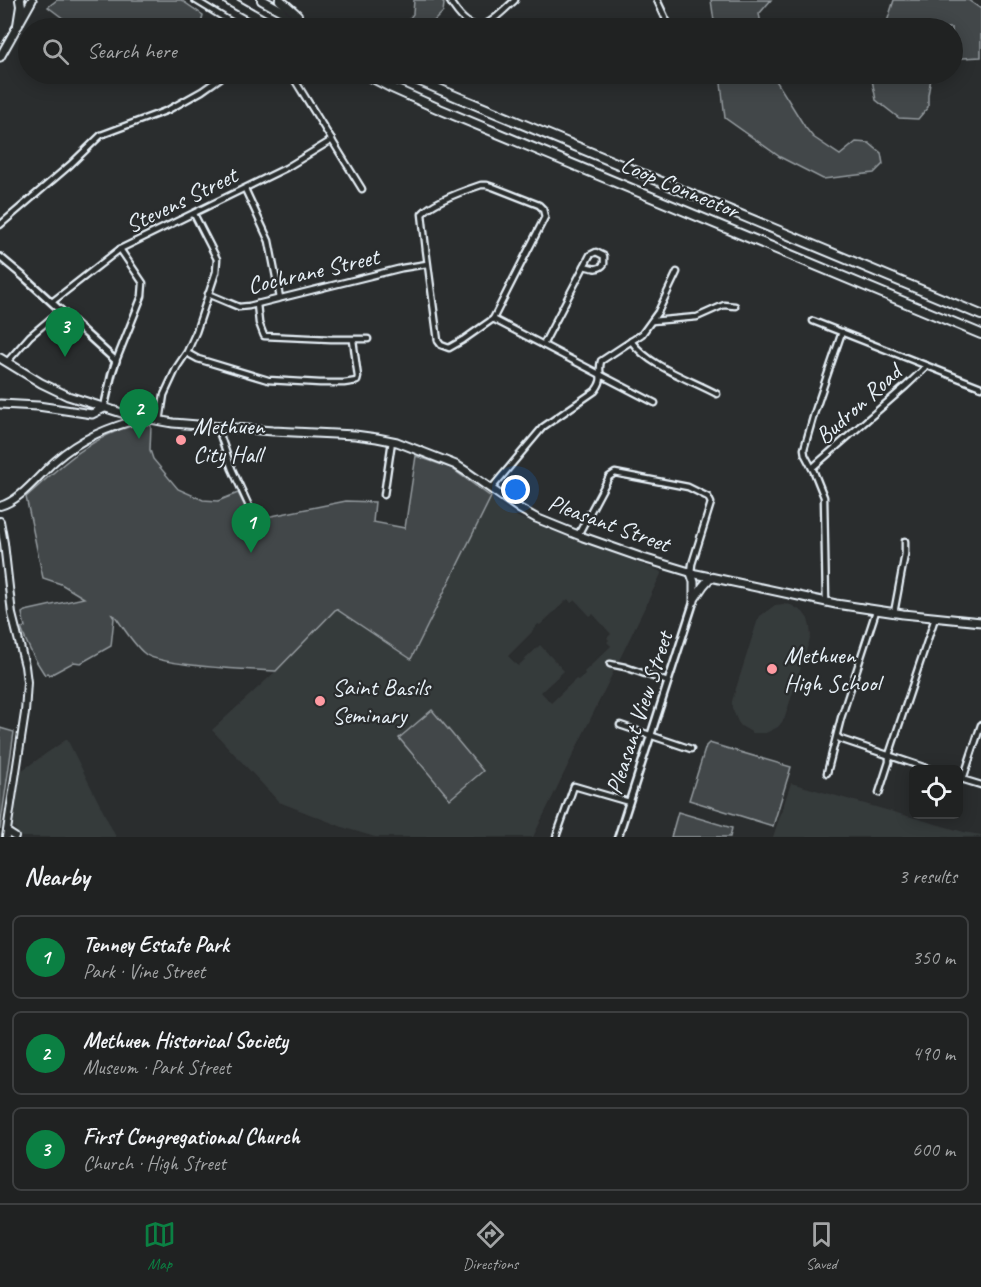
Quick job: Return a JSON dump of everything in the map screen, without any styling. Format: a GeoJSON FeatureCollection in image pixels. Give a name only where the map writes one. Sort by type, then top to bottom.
{"type":"FeatureCollection","features":[{"type":"Feature","properties":{"kind":"highway"},"geometry":{"type":"LineString","coordinates":[[19,18],[21,0]]}},
{"type":"Feature","properties":{"kind":"highway"},"geometry":{"type":"LineString","coordinates":[[228,0],[260,18]]}},
{"type":"Feature","properties":{"kind":"highway"},"geometry":{"type":"LineString","coordinates":[[262,0],[295,18]]}},
{"type":"Feature","properties":{"kind":"highway"},"geometry":{"type":"LineString","coordinates":[[280,0],[302,18]]}},
{"type":"Feature","properties":{"kind":"highway","name":"Loop Connector"},"geometry":{"type":"LineString","coordinates":[[384,84],[981,334]]}},
{"type":"Feature","properties":{"kind":"highway","name":"Loop Connector"},"geometry":{"type":"LineString","coordinates":[[427,84],[981,315]]}},
{"type":"Feature","properties":{"kind":"main road"},"geometry":{"type":"LineString","coordinates":[[22,18],[32,0]]}},
{"type":"Feature","properties":{"kind":"main road"},"geometry":{"type":"LineString","coordinates":[[0,57],[18,25]]}},
{"type":"Feature","properties":{"kind":"main road","name":"Pleasant Street"},"geometry":{"type":"LineString","coordinates":[[4,360],[41,383],[68,396],[144,418],[273,431],[354,435],[392,441],[456,465],[536,518],[578,535],[691,573],[826,603],[876,611],[981,622]]}},
{"type":"Feature","properties":{"kind":"main road"},"geometry":{"type":"LineString","coordinates":[[0,404],[38,406],[92,414],[104,408]]}},
{"type":"Feature","properties":{"kind":"main road"},"geometry":{"type":"LineString","coordinates":[[0,506],[16,497],[55,461],[74,447],[97,433],[144,418]]}},
{"type":"Feature","properties":{"kind":"main road"},"geometry":{"type":"LineString","coordinates":[[0,521],[11,610],[27,682],[25,712],[6,834],[15,837]]}},
{"type":"Feature","properties":{"kind":"main road"},"geometry":{"type":"LineString","coordinates":[[691,573],[694,582],[694,601]]}},
{"type":"Feature","properties":{"kind":"main road"},"geometry":{"type":"LineString","coordinates":[[694,601],[710,578]]}},
{"type":"Feature","properties":{"kind":"street"},"geometry":{"type":"LineString","coordinates":[[195,0],[225,18]]}},
{"type":"Feature","properties":{"kind":"street"},"geometry":{"type":"LineString","coordinates":[[449,0],[461,18]]}},
{"type":"Feature","properties":{"kind":"street"},"geometry":{"type":"LineString","coordinates":[[495,18],[515,0]]}},
{"type":"Feature","properties":{"kind":"street"},"geometry":{"type":"LineString","coordinates":[[657,0],[665,18]]}},
{"type":"Feature","properties":{"kind":"street"},"geometry":{"type":"LineString","coordinates":[[0,225],[101,135],[141,122],[168,110],[212,84]]}},
{"type":"Feature","properties":{"kind":"street"},"geometry":{"type":"LineString","coordinates":[[297,84],[362,189]]}},
{"type":"Feature","properties":{"kind":"street","name":"Stevens Street"},"geometry":{"type":"LineString","coordinates":[[52,302],[120,249],[245,189],[304,158],[332,140]]}},
{"type":"Feature","properties":{"kind":"street"},"geometry":{"type":"LineString","coordinates":[[481,185],[487,185],[539,205],[545,213],[493,320],[449,348],[441,345],[438,340],[422,214],[429,207],[481,185]]}},
{"type":"Feature","properties":{"kind":"street"},"geometry":{"type":"LineString","coordinates":[[245,189],[269,242],[280,298]]}},
{"type":"Feature","properties":{"kind":"street"},"geometry":{"type":"LineString","coordinates":[[160,421],[164,395],[196,332],[216,272],[217,259],[194,214]]}},
{"type":"Feature","properties":{"kind":"street"},"geometry":{"type":"LineString","coordinates":[[104,408],[112,373],[142,296],[143,287],[120,249]]}},
{"type":"Feature","properties":{"kind":"street"},"geometry":{"type":"LineString","coordinates":[[543,345],[584,266],[590,255],[594,252],[603,255],[605,261],[600,268],[584,266]]}},
{"type":"Feature","properties":{"kind":"street"},"geometry":{"type":"LineString","coordinates":[[0,257],[116,361]]}},
{"type":"Feature","properties":{"kind":"street","name":"Cochrane Street"},"geometry":{"type":"LineString","coordinates":[[208,294],[239,306],[257,304],[402,268],[427,264]]}},
{"type":"Feature","properties":{"kind":"street"},"geometry":{"type":"LineString","coordinates":[[491,489],[543,427],[595,391],[600,384],[601,361],[642,334],[652,321],[677,272]]}},
{"type":"Feature","properties":{"kind":"street"},"geometry":{"type":"LineString","coordinates":[[257,304],[259,323],[264,336],[368,339]]}},
{"type":"Feature","properties":{"kind":"street"},"geometry":{"type":"LineString","coordinates":[[652,321],[697,317],[724,305],[735,306]]}},
{"type":"Feature","properties":{"kind":"street"},"geometry":{"type":"LineString","coordinates":[[4,360],[61,310]]}},
{"type":"Feature","properties":{"kind":"street"},"geometry":{"type":"LineString","coordinates":[[493,320],[655,403]]}},
{"type":"Feature","properties":{"kind":"street"},"geometry":{"type":"LineString","coordinates":[[813,321],[981,387]]}},
{"type":"Feature","properties":{"kind":"street"},"geometry":{"type":"LineString","coordinates":[[826,603],[824,497],[804,449],[842,332]]}},
{"type":"Feature","properties":{"kind":"street"},"geometry":{"type":"LineString","coordinates":[[187,353],[198,359],[268,380],[344,383],[357,381],[354,340]]}},
{"type":"Feature","properties":{"kind":"street"},"geometry":{"type":"LineString","coordinates":[[631,341],[640,352],[656,363],[717,394]]}},
{"type":"Feature","properties":{"kind":"street","name":"Budron Road"},"geometry":{"type":"LineString","coordinates":[[812,468],[906,386],[926,365]]}},
{"type":"Feature","properties":{"kind":"street"},"geometry":{"type":"LineString","coordinates":[[218,426],[232,469],[254,518]]}},
{"type":"Feature","properties":{"kind":"street"},"geometry":{"type":"LineString","coordinates":[[384,495],[392,441]]}},
{"type":"Feature","properties":{"kind":"street"},"geometry":{"type":"LineString","coordinates":[[578,535],[612,474],[688,487],[708,497],[711,503],[691,573]]}},
{"type":"Feature","properties":{"kind":"street"},"geometry":{"type":"LineString","coordinates":[[894,613],[905,554],[905,541]]}},
{"type":"Feature","properties":{"kind":"street","name":"Pleasant View Street"},"geometry":{"type":"LineString","coordinates":[[618,837],[694,601]]}},
{"type":"Feature","properties":{"kind":"street"},"geometry":{"type":"LineString","coordinates":[[827,772],[838,737],[841,718],[876,611]]}},
{"type":"Feature","properties":{"kind":"street"},"geometry":{"type":"LineString","coordinates":[[879,793],[889,755],[934,618]]}},
{"type":"Feature","properties":{"kind":"street"},"geometry":{"type":"LineString","coordinates":[[610,664],[668,682]]}},
{"type":"Feature","properties":{"kind":"street"},"geometry":{"type":"LineString","coordinates":[[620,725],[691,749]]}},
{"type":"Feature","properties":{"kind":"street"},"geometry":{"type":"LineString","coordinates":[[963,774],[981,725]]}},
{"type":"Feature","properties":{"kind":"street"},"geometry":{"type":"LineString","coordinates":[[838,737],[918,765]]}},
{"type":"Feature","properties":{"kind":"street"},"geometry":{"type":"LineString","coordinates":[[963,780],[981,786]]}},
{"type":"Feature","properties":{"kind":"street"},"geometry":{"type":"LineString","coordinates":[[556,837],[574,786],[629,802]]}},
{"type":"Feature","properties":{"kind":"shaded area"},"geometry":{"type":"Polygon","coordinates":[[[57,0],[181,0],[203,15],[202,18],[63,18],[48,7],[57,0]]]}},
{"type":"Feature","properties":{"kind":"shaded area"},"geometry":{"type":"Polygon","coordinates":[[[414,0],[441,0],[444,4],[443,12],[437,18],[410,18],[413,14],[414,0]]]}},
{"type":"Feature","properties":{"kind":"shaded area"},"geometry":{"type":"Polygon","coordinates":[[[711,0],[771,0],[759,14],[760,18],[714,18],[711,0]]]}},
{"type":"Feature","properties":{"kind":"shaded area"},"geometry":{"type":"Polygon","coordinates":[[[894,0],[968,0],[981,9],[981,57],[963,58],[963,18],[888,18],[894,0]]]}},
{"type":"Feature","properties":{"kind":"shaded area"},"geometry":{"type":"Polygon","coordinates":[[[721,84],[778,84],[813,137],[840,155],[856,142],[869,143],[881,153],[883,164],[874,173],[823,179],[780,157],[725,118],[721,84]]]}},
{"type":"Feature","properties":{"kind":"shaded area"},"geometry":{"type":"Polygon","coordinates":[[[873,84],[930,84],[928,107],[918,119],[899,118],[876,100],[873,84]]]}},
{"type":"Feature","properties":{"kind":"shaded area"},"geometry":{"type":"Polygon","coordinates":[[[135,425],[151,425],[150,450],[153,459],[178,489],[203,500],[218,501],[238,493],[252,520],[346,501],[375,502],[373,522],[405,528],[416,456],[451,468],[491,497],[411,659],[336,609],[276,671],[185,664],[152,657],[140,650],[112,615],[114,618],[111,646],[81,663],[74,662],[50,675],[48,673],[45,675],[23,635],[21,628],[25,627],[22,613],[84,598],[61,584],[43,578],[26,497],[76,454],[104,437],[135,425]]]}},
{"type":"Feature","properties":{"kind":"shaded area"},"geometry":{"type":"Polygon","coordinates":[[[491,497],[518,517],[662,572],[533,837],[375,837],[345,828],[279,802],[212,730],[276,671],[337,606],[411,659],[491,497]],[[568,599],[540,625],[538,624],[508,656],[518,666],[540,645],[564,671],[541,692],[551,703],[576,679],[578,680],[585,674],[584,672],[611,646],[607,638],[611,634],[593,614],[590,616],[575,600],[571,603],[568,599]]]}},
{"type":"Feature","properties":{"kind":"shaded area","name":"Methuen High School"},"geometry":{"type":"Polygon","coordinates":[[[775,605],[791,605],[803,612],[808,619],[811,636],[785,717],[778,727],[766,733],[753,733],[738,722],[732,708],[732,701],[760,616],[775,605]]]}},
{"type":"Feature","properties":{"kind":"shaded area"},"geometry":{"type":"Polygon","coordinates":[[[432,710],[483,771],[450,799],[399,738],[432,710]]]}},
{"type":"Feature","properties":{"kind":"shaded area"},"geometry":{"type":"Polygon","coordinates":[[[0,728],[14,732],[0,829],[0,728]]]}},
{"type":"Feature","properties":{"kind":"shaded area"},"geometry":{"type":"Polygon","coordinates":[[[67,739],[116,837],[21,837],[13,826],[21,771],[67,739]]]}},
{"type":"Feature","properties":{"kind":"shaded area"},"geometry":{"type":"Polygon","coordinates":[[[709,743],[791,767],[773,826],[689,800],[706,746],[709,743]]]}},
{"type":"Feature","properties":{"kind":"shaded area"},"geometry":{"type":"Polygon","coordinates":[[[791,783],[909,816],[909,819],[918,819],[981,835],[981,837],[773,837],[791,783]]]}},
{"type":"Feature","properties":{"kind":"shaded area"},"geometry":{"type":"Polygon","coordinates":[[[678,812],[732,828],[730,837],[671,837],[678,812]]]}},
{"type":"Feature","properties":{"kind":"place","name":"First Congregational Church"},"geometry":{"type":"Point","coordinates":[65,357]}},
{"type":"Feature","properties":{"kind":"place","name":"Methuen Historical Society"},"geometry":{"type":"Point","coordinates":[139,439]}},
{"type":"Feature","properties":{"kind":"place","name":"Methuen City Hall"},"geometry":{"type":"Point","coordinates":[181,440]}},
{"type":"Feature","properties":{"kind":"place","name":"Tenney Estate Park"},"geometry":{"type":"Point","coordinates":[251,553]}},
{"type":"Feature","properties":{"kind":"place","name":"Methuen High School"},"geometry":{"type":"Point","coordinates":[772,669]}},
{"type":"Feature","properties":{"kind":"place","name":"Saint Basils Seminary"},"geometry":{"type":"Point","coordinates":[320,701]}}]}
